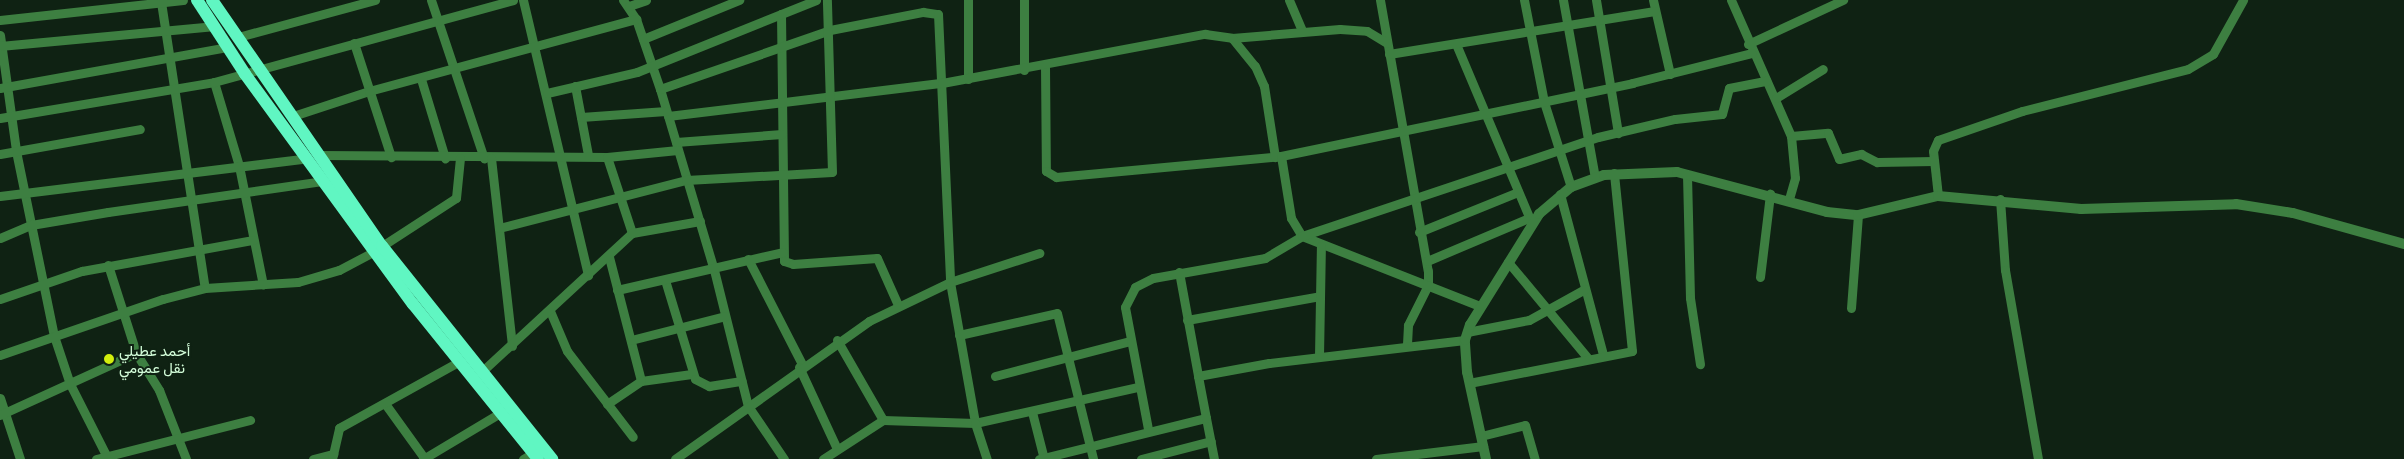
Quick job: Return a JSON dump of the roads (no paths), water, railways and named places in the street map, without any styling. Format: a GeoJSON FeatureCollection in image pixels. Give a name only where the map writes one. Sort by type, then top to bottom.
{"type":"FeatureCollection","features":[{"type":"Feature","properties":{"kind":"main road"},"geometry":{"type":"LineString","coordinates":[[198,0],[246,74],[314,157],[458,362],[476,376],[552,459]]}},
{"type":"Feature","properties":{"kind":"main road"},"geometry":{"type":"LineString","coordinates":[[212,0],[293,116],[314,157],[324,182],[379,249],[476,376],[531,457]]}},
{"type":"Feature","properties":{"kind":"street"},"geometry":{"type":"LineString","coordinates":[[0,20],[183,0]]}},
{"type":"Feature","properties":{"kind":"street"},"geometry":{"type":"LineString","coordinates":[[238,37],[375,0]]}},
{"type":"Feature","properties":{"kind":"street"},"geometry":{"type":"LineString","coordinates":[[431,0],[487,158],[499,228],[512,346]]}},
{"type":"Feature","properties":{"kind":"street"},"geometry":{"type":"LineString","coordinates":[[0,118],[214,82],[354,43],[438,23],[513,0]]}},
{"type":"Feature","properties":{"kind":"street"},"geometry":{"type":"LineString","coordinates":[[523,0],[536,46],[571,207],[588,275]]}},
{"type":"Feature","properties":{"kind":"street"},"geometry":{"type":"LineString","coordinates":[[646,0],[626,3],[636,19],[643,39],[700,220],[748,406],[784,459]]}},
{"type":"Feature","properties":{"kind":"street"},"geometry":{"type":"LineString","coordinates":[[643,39],[739,0]]}},
{"type":"Feature","properties":{"kind":"street"},"geometry":{"type":"LineString","coordinates":[[546,93],[622,76],[781,14],[800,3],[816,0]]}},
{"type":"Feature","properties":{"kind":"street"},"geometry":{"type":"LineString","coordinates":[[499,228],[571,207],[686,180],[832,172],[829,99],[830,30],[826,0]]}},
{"type":"Feature","properties":{"kind":"street"},"geometry":{"type":"LineString","coordinates":[[968,0],[968,79]]}},
{"type":"Feature","properties":{"kind":"street"},"geometry":{"type":"LineString","coordinates":[[1024,0],[1024,70]]}},
{"type":"Feature","properties":{"kind":"street"},"geometry":{"type":"LineString","coordinates":[[1288,0],[1302,30]]}},
{"type":"Feature","properties":{"kind":"street"},"geometry":{"type":"LineString","coordinates":[[1380,0],[1413,200],[1427,261],[1428,286],[1408,325],[1407,346]]}},
{"type":"Feature","properties":{"kind":"street"},"geometry":{"type":"LineString","coordinates":[[1524,0],[1544,102],[1571,187]]}},
{"type":"Feature","properties":{"kind":"street"},"geometry":{"type":"LineString","coordinates":[[1563,0],[1578,95],[1595,177]]}},
{"type":"Feature","properties":{"kind":"street"},"geometry":{"type":"LineString","coordinates":[[1596,0],[1609,88],[1618,133]]}},
{"type":"Feature","properties":{"kind":"street"},"geometry":{"type":"LineString","coordinates":[[1652,0],[1670,74]]}},
{"type":"Feature","properties":{"kind":"street"},"geometry":{"type":"LineString","coordinates":[[1731,0],[1750,48],[1776,98],[1791,136],[1795,178],[1788,199]]}},
{"type":"Feature","properties":{"kind":"street"},"geometry":{"type":"LineString","coordinates":[[1046,66],[1046,171],[1050,176],[1278,156],[1401,129],[1578,95],[1670,74],[1750,48],[1843,0]]}},
{"type":"Feature","properties":{"kind":"street"},"geometry":{"type":"LineString","coordinates":[[1938,196],[1934,161],[1935,144],[1944,136],[2201,62],[2213,54],[2243,0]]}},
{"type":"Feature","properties":{"kind":"street"},"geometry":{"type":"LineString","coordinates":[[161,2],[173,90],[205,288]]}},
{"type":"Feature","properties":{"kind":"street"},"geometry":{"type":"LineString","coordinates":[[1389,54],[1568,28],[1655,11]]}},
{"type":"Feature","properties":{"kind":"street"},"geometry":{"type":"LineString","coordinates":[[660,89],[782,44],[830,30],[934,12],[940,18],[950,282],[975,423],[987,459]]}},
{"type":"Feature","properties":{"kind":"street"},"geometry":{"type":"LineString","coordinates":[[781,14],[783,252],[789,264],[876,258],[898,305]]}},
{"type":"Feature","properties":{"kind":"street"},"geometry":{"type":"LineString","coordinates":[[293,116],[369,90],[420,79],[636,19]]}},
{"type":"Feature","properties":{"kind":"street"},"geometry":{"type":"LineString","coordinates":[[1,46],[215,26]]}},
{"type":"Feature","properties":{"kind":"street"},"geometry":{"type":"LineString","coordinates":[[581,117],[783,105],[829,99],[1024,70],[1205,34],[1232,38],[1302,30],[1358,30],[1387,43]]}},
{"type":"Feature","properties":{"kind":"street"},"geometry":{"type":"LineString","coordinates":[[0,35],[4,88],[32,225],[41,283],[54,336],[70,384],[107,458]]}},
{"type":"Feature","properties":{"kind":"street"},"geometry":{"type":"LineString","coordinates":[[1232,38],[1249,57],[1264,86],[1291,218],[1302,236],[1321,246],[1480,306]]}},
{"type":"Feature","properties":{"kind":"street"},"geometry":{"type":"LineString","coordinates":[[354,43],[391,157]]}},
{"type":"Feature","properties":{"kind":"street"},"geometry":{"type":"LineString","coordinates":[[1456,44],[1483,113],[1530,221]]}},
{"type":"Feature","properties":{"kind":"street"},"geometry":{"type":"LineString","coordinates":[[4,88],[228,47]]}},
{"type":"Feature","properties":{"kind":"street"},"geometry":{"type":"LineString","coordinates":[[1776,98],[1823,69]]}},
{"type":"Feature","properties":{"kind":"street"},"geometry":{"type":"LineString","coordinates":[[420,79],[444,158]]}},
{"type":"Feature","properties":{"kind":"street"},"geometry":{"type":"LineString","coordinates":[[1148,429],[1137,387],[1125,307],[1128,293],[1152,278],[1264,258],[1302,236],[1589,142],[1618,133],[1722,114],[1729,88],[1766,81]]}},
{"type":"Feature","properties":{"kind":"street"},"geometry":{"type":"LineString","coordinates":[[214,82],[239,166],[243,194],[263,285]]}},
{"type":"Feature","properties":{"kind":"street"},"geometry":{"type":"LineString","coordinates":[[575,86],[588,155]]}},
{"type":"Feature","properties":{"kind":"street"},"geometry":{"type":"LineString","coordinates":[[0,154],[140,129]]}},
{"type":"Feature","properties":{"kind":"street"},"geometry":{"type":"LineString","coordinates":[[1791,136],[1828,133],[1839,159],[1861,154],[1876,162],[1934,161]]}},
{"type":"Feature","properties":{"kind":"street"},"geometry":{"type":"LineString","coordinates":[[0,196],[314,157],[487,158],[559,154],[607,157],[677,146],[782,134]]}},
{"type":"Feature","properties":{"kind":"street"},"geometry":{"type":"LineString","coordinates":[[607,157],[618,197],[632,233]]}},
{"type":"Feature","properties":{"kind":"street"},"geometry":{"type":"LineString","coordinates":[[0,355],[120,313],[205,288],[263,285],[321,275],[379,249],[456,198],[460,158]]}},
{"type":"Feature","properties":{"kind":"street"},"geometry":{"type":"LineString","coordinates":[[1486,459],[1469,383],[1466,336],[1480,306],[1508,262],[1530,221],[1560,194],[1595,177],[1614,173],[1660,170],[1687,174],[1770,194],[1828,212],[1858,215],[1938,196],[2000,199],[2081,209],[2248,205],[2404,244]]}},
{"type":"Feature","properties":{"kind":"street"},"geometry":{"type":"LineString","coordinates":[[1469,383],[1586,357],[1632,350],[1634,344],[1614,173]]}},
{"type":"Feature","properties":{"kind":"street"},"geometry":{"type":"LineString","coordinates":[[1687,174],[1690,298],[1700,364]]}},
{"type":"Feature","properties":{"kind":"street"},"geometry":{"type":"LineString","coordinates":[[0,238],[32,225],[324,182]]}},
{"type":"Feature","properties":{"kind":"street"},"geometry":{"type":"LineString","coordinates":[[1419,232],[1518,192]]}},
{"type":"Feature","properties":{"kind":"street"},"geometry":{"type":"LineString","coordinates":[[1560,194],[1603,354]]}},
{"type":"Feature","properties":{"kind":"street"},"geometry":{"type":"LineString","coordinates":[[1760,277],[1770,194]]}},
{"type":"Feature","properties":{"kind":"street"},"geometry":{"type":"LineString","coordinates":[[2000,199],[2005,270],[2038,459]]}},
{"type":"Feature","properties":{"kind":"street"},"geometry":{"type":"LineString","coordinates":[[1851,308],[1858,215]]}},
{"type":"Feature","properties":{"kind":"street"},"geometry":{"type":"LineString","coordinates":[[476,376],[512,346],[632,233],[700,220]]}},
{"type":"Feature","properties":{"kind":"street"},"geometry":{"type":"LineString","coordinates":[[1427,261],[1530,221]]}},
{"type":"Feature","properties":{"kind":"street"},"geometry":{"type":"LineString","coordinates":[[0,299],[41,283],[108,266],[199,247],[253,240]]}},
{"type":"Feature","properties":{"kind":"street"},"geometry":{"type":"LineString","coordinates":[[1319,356],[1321,246]]}},
{"type":"Feature","properties":{"kind":"street"},"geometry":{"type":"LineString","coordinates":[[617,290],[714,270],[783,252]]}},
{"type":"Feature","properties":{"kind":"street"},"geometry":{"type":"LineString","coordinates":[[675,459],[837,340],[898,305],[950,282],[1039,252]]}},
{"type":"Feature","properties":{"kind":"street"},"geometry":{"type":"LineString","coordinates":[[608,257],[641,381]]}},
{"type":"Feature","properties":{"kind":"street"},"geometry":{"type":"LineString","coordinates":[[748,260],[801,365],[837,449]]}},
{"type":"Feature","properties":{"kind":"street"},"geometry":{"type":"LineString","coordinates":[[1508,262],[1586,357]]}},
{"type":"Feature","properties":{"kind":"street"},"geometry":{"type":"LineString","coordinates":[[108,266],[120,313],[136,353],[179,438],[186,459]]}},
{"type":"Feature","properties":{"kind":"street"},"geometry":{"type":"LineString","coordinates":[[1179,272],[1214,459]]}},
{"type":"Feature","properties":{"kind":"street"},"geometry":{"type":"LineString","coordinates":[[665,280],[680,326],[692,374],[709,386],[742,381]]}},
{"type":"Feature","properties":{"kind":"street"},"geometry":{"type":"LineString","coordinates":[[1198,376],[1319,356],[1407,346],[1466,336],[1550,311],[1585,289]]}},
{"type":"Feature","properties":{"kind":"street"},"geometry":{"type":"LineString","coordinates":[[1188,320],[1320,296]]}},
{"type":"Feature","properties":{"kind":"street"},"geometry":{"type":"LineString","coordinates":[[550,311],[567,351],[633,437]]}},
{"type":"Feature","properties":{"kind":"street"},"geometry":{"type":"LineString","coordinates":[[959,335],[1057,313],[1070,356],[1093,459]]}},
{"type":"Feature","properties":{"kind":"street"},"geometry":{"type":"LineString","coordinates":[[631,340],[725,316]]}},
{"type":"Feature","properties":{"kind":"street"},"geometry":{"type":"LineString","coordinates":[[837,340],[883,420]]}},
{"type":"Feature","properties":{"kind":"street"},"geometry":{"type":"LineString","coordinates":[[995,376],[1130,341]]}},
{"type":"Feature","properties":{"kind":"street"},"geometry":{"type":"LineString","coordinates":[[2,414],[136,353]]}},
{"type":"Feature","properties":{"kind":"street"},"geometry":{"type":"LineString","coordinates":[[313,459],[332,456],[339,428],[386,405],[458,362]]}},
{"type":"Feature","properties":{"kind":"street"},"geometry":{"type":"LineString","coordinates":[[607,404],[641,381],[692,374]]}},
{"type":"Feature","properties":{"kind":"street"},"geometry":{"type":"LineString","coordinates":[[823,459],[883,420],[975,423],[1032,412],[1137,387]]}},
{"type":"Feature","properties":{"kind":"street"},"geometry":{"type":"LineString","coordinates":[[0,398],[2,414],[20,459]]}},
{"type":"Feature","properties":{"kind":"street"},"geometry":{"type":"LineString","coordinates":[[386,405],[424,459],[500,413]]}},
{"type":"Feature","properties":{"kind":"street"},"geometry":{"type":"LineString","coordinates":[[1032,412],[1042,459],[1090,447],[1148,429],[1206,418]]}},
{"type":"Feature","properties":{"kind":"street"},"geometry":{"type":"LineString","coordinates":[[96,459],[107,458],[250,420]]}},
{"type":"Feature","properties":{"kind":"street"},"geometry":{"type":"LineString","coordinates":[[1376,459],[1482,441],[1525,425],[1535,459]]}},
{"type":"Feature","properties":{"kind":"street"},"geometry":{"type":"LineString","coordinates":[[1141,459],[1211,441]]}},
{"type":"Feature","properties":{"kind":"place","name":"أحمد عطيلي نقل عمومي"},"geometry":{"type":"Point","coordinates":[109,359]}}]}
